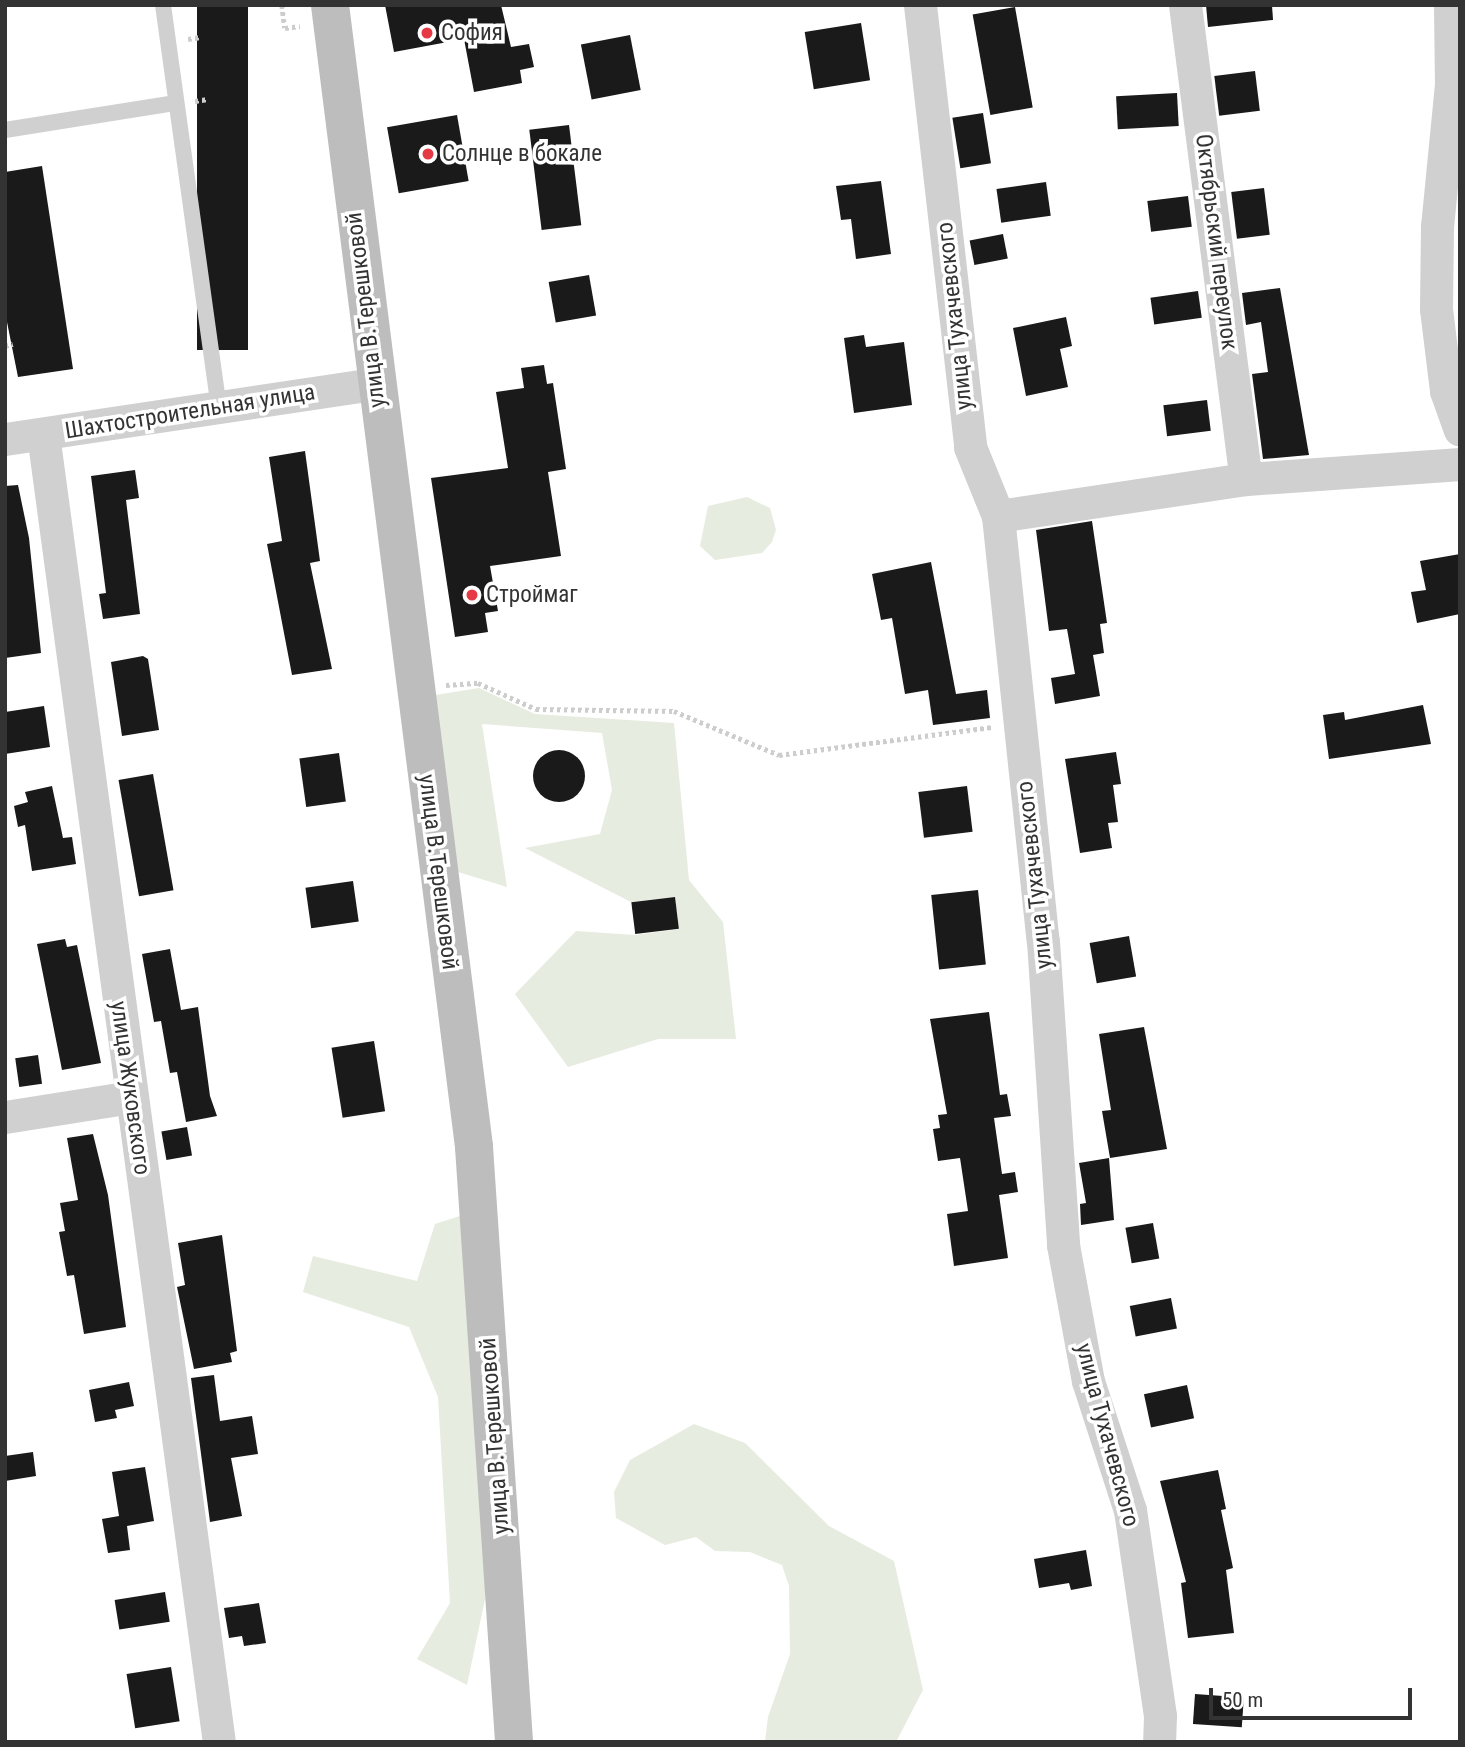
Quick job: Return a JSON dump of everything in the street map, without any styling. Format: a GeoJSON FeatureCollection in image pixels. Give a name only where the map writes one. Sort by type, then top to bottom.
{"type":"FeatureCollection","features":[{"type":"Feature","properties":{"kind":"main road","name":"улица В.Терешковой"},"geometry":{"type":"LineString","coordinates":[[331,5],[375,384],[474,1147],[514,1742]]}},
{"type":"Feature","properties":{"kind":"street","name":"улица Тухачевского"},"geometry":{"type":"LineString","coordinates":[[920,5],[970,447],[998,516],[1043,941],[1063,1245],[1088,1381],[1130,1510],[1160,1716],[1159,1742]]}},
{"type":"Feature","properties":{"kind":"street","name":"Октябрьский переулок"},"geometry":{"type":"LineString","coordinates":[[1185,5],[1246,479]]}},
{"type":"Feature","properties":{"kind":"street"},"geometry":{"type":"LineString","coordinates":[[1450,5],[1451,84],[1437,226],[1436,309],[1446,391],[1460,430]]}},
{"type":"Feature","properties":{"kind":"street","name":"Шахтостроительная улица"},"geometry":{"type":"LineString","coordinates":[[5,439],[375,384]]}},
{"type":"Feature","properties":{"kind":"street","name":"улица Жуковского"},"geometry":{"type":"LineString","coordinates":[[43,434],[219,1742]]}},
{"type":"Feature","properties":{"kind":"street"},"geometry":{"type":"LineString","coordinates":[[998,516],[1246,479],[1460,464]]}},
{"type":"Feature","properties":{"kind":"street"},"geometry":{"type":"LineString","coordinates":[[5,1117],[131,1097]]}},
{"type":"Feature","properties":{"kind":"lane"},"geometry":{"type":"LineString","coordinates":[[163,5],[219,408]]}},
{"type":"Feature","properties":{"kind":"lane"},"geometry":{"type":"LineString","coordinates":[[5,130],[176,103]]}},
{"type":"Feature","properties":{"kind":"path"},"geometry":{"type":"LineString","coordinates":[[5,346],[13,344]]}},
{"type":"Feature","properties":{"kind":"path"},"geometry":{"type":"LineString","coordinates":[[414,687],[478,683],[536,709],[674,711],[779,755],[1020,723]]}},
{"type":"Feature","properties":{"kind":"shaded area"},"geometry":{"type":"Polygon","coordinates":[[[747,497],[770,508],[776,530],[772,542],[762,553],[715,560],[700,546],[708,506],[747,497]]]}},
{"type":"Feature","properties":{"kind":"shaded area"},"geometry":{"type":"Polygon","coordinates":[[[479,688],[535,714],[674,723],[689,880],[723,922],[736,1039],[658,1039],[568,1067],[515,994],[576,931],[635,935],[679,929],[675,897],[631,902],[525,848],[600,834],[612,790],[602,733],[482,724],[507,887],[442,867],[423,697],[479,688]]]}},
{"type":"Feature","properties":{"kind":"shaded area"},"geometry":{"type":"Polygon","coordinates":[[[463,1215],[489,1580],[467,1685],[417,1659],[450,1603],[438,1397],[409,1327],[303,1292],[313,1256],[417,1281],[435,1224],[463,1215]]]}},
{"type":"Feature","properties":{"kind":"shaded area"},"geometry":{"type":"Polygon","coordinates":[[[694,1424],[745,1443],[829,1526],[894,1561],[923,1690],[896,1742],[765,1742],[768,1717],[790,1654],[789,1586],[782,1565],[750,1552],[715,1551],[696,1537],[665,1545],[616,1518],[614,1492],[630,1460],[694,1424]]]}},
{"type":"Feature","properties":{"kind":"building"},"geometry":{"type":"Polygon","coordinates":[[[197,5],[248,5],[248,350],[197,350],[197,5]]]}},
{"type":"Feature","properties":{"kind":"building"},"geometry":{"type":"Polygon","coordinates":[[[385,5],[501,5],[511,47],[529,44],[534,67],[520,70],[522,83],[474,92],[464,39],[394,52],[385,5]]]}},
{"type":"Feature","properties":{"kind":"building"},"geometry":{"type":"Polygon","coordinates":[[[1206,5],[1272,5],[1273,20],[1208,27],[1206,5]]]}},
{"type":"Feature","properties":{"kind":"building"},"geometry":{"type":"Polygon","coordinates":[[[1015,7],[1033,107],[990,115],[973,14],[1015,7]]]}},
{"type":"Feature","properties":{"kind":"building"},"geometry":{"type":"Polygon","coordinates":[[[861,23],[870,80],[814,89],[805,32],[861,23]]]}},
{"type":"Feature","properties":{"kind":"building"},"geometry":{"type":"Polygon","coordinates":[[[630,35],[641,90],[592,100],[581,45],[630,35]]]}},
{"type":"Feature","properties":{"kind":"building"},"geometry":{"type":"Polygon","coordinates":[[[1255,71],[1260,111],[1219,116],[1214,76],[1255,71]]]}},
{"type":"Feature","properties":{"kind":"building"},"geometry":{"type":"Polygon","coordinates":[[[1177,93],[1179,126],[1118,129],[1116,96],[1177,93]]]}},
{"type":"Feature","properties":{"kind":"building"},"geometry":{"type":"Polygon","coordinates":[[[983,113],[991,163],[960,168],[952,118],[983,113]]]}},
{"type":"Feature","properties":{"kind":"building","name":"Солнце в бокале"},"geometry":{"type":"Polygon","coordinates":[[[457,115],[469,181],[399,193],[387,127],[457,115]]]}},
{"type":"Feature","properties":{"kind":"building"},"geometry":{"type":"Polygon","coordinates":[[[569,125],[581,225],[542,230],[529,130],[569,125]]]}},
{"type":"Feature","properties":{"kind":"building"},"geometry":{"type":"Polygon","coordinates":[[[42,166],[73,369],[18,377],[5,312],[5,172],[42,166]]]}},
{"type":"Feature","properties":{"kind":"building"},"geometry":{"type":"Polygon","coordinates":[[[881,181],[891,254],[856,259],[851,219],[841,220],[836,186],[881,181]]]}},
{"type":"Feature","properties":{"kind":"building"},"geometry":{"type":"Polygon","coordinates":[[[1046,182],[1051,216],[1001,223],[996,189],[1046,182]]]}},
{"type":"Feature","properties":{"kind":"building"},"geometry":{"type":"Polygon","coordinates":[[[1264,188],[1270,235],[1237,239],[1231,192],[1264,188]]]}},
{"type":"Feature","properties":{"kind":"building"},"geometry":{"type":"Polygon","coordinates":[[[1188,196],[1192,227],[1151,232],[1147,201],[1188,196]]]}},
{"type":"Feature","properties":{"kind":"building"},"geometry":{"type":"Polygon","coordinates":[[[1003,234],[1008,259],[974,265],[970,240],[1003,234]]]}},
{"type":"Feature","properties":{"kind":"building"},"geometry":{"type":"Polygon","coordinates":[[[589,275],[596,315],[556,322],[549,282],[589,275]]]}},
{"type":"Feature","properties":{"kind":"building"},"geometry":{"type":"Polygon","coordinates":[[[1280,288],[1309,455],[1263,459],[1252,374],[1268,372],[1261,322],[1246,325],[1242,293],[1280,288]]]}},
{"type":"Feature","properties":{"kind":"building"},"geometry":{"type":"Polygon","coordinates":[[[1198,291],[1202,318],[1154,324],[1150,298],[1198,291]]]}},
{"type":"Feature","properties":{"kind":"building"},"geometry":{"type":"Polygon","coordinates":[[[1066,317],[1072,346],[1060,349],[1068,387],[1026,396],[1013,328],[1066,317]]]}},
{"type":"Feature","properties":{"kind":"building"},"geometry":{"type":"Polygon","coordinates":[[[864,335],[866,347],[904,342],[912,405],[854,413],[844,338],[864,335]]]}},
{"type":"Feature","properties":{"kind":"building"},"geometry":{"type":"Polygon","coordinates":[[[544,365],[547,384],[553,383],[566,469],[548,472],[561,556],[490,566],[498,611],[485,613],[488,632],[455,637],[431,478],[508,468],[496,392],[524,388],[521,368],[544,365]]]}},
{"type":"Feature","properties":{"kind":"building"},"geometry":{"type":"Polygon","coordinates":[[[1207,400],[1211,431],[1167,436],[1163,405],[1207,400]]]}},
{"type":"Feature","properties":{"kind":"building"},"geometry":{"type":"Polygon","coordinates":[[[305,451],[320,561],[310,563],[332,669],[292,675],[267,544],[282,541],[269,457],[305,451]]]}},
{"type":"Feature","properties":{"kind":"building"},"geometry":{"type":"Polygon","coordinates":[[[135,470],[139,498],[126,500],[140,614],[103,619],[99,594],[106,593],[91,476],[135,470]]]}},
{"type":"Feature","properties":{"kind":"building"},"geometry":{"type":"Polygon","coordinates":[[[18,485],[29,538],[41,653],[5,658],[5,486],[18,485]]]}},
{"type":"Feature","properties":{"kind":"building"},"geometry":{"type":"Polygon","coordinates":[[[1092,521],[1107,623],[1100,624],[1104,653],[1093,655],[1100,696],[1055,704],[1051,678],[1075,674],[1067,629],[1049,631],[1036,530],[1092,521]]]}},
{"type":"Feature","properties":{"kind":"building"},"geometry":{"type":"Polygon","coordinates":[[[1460,554],[1460,614],[1417,623],[1411,592],[1426,590],[1420,561],[1460,554]]]}},
{"type":"Feature","properties":{"kind":"building"},"geometry":{"type":"Polygon","coordinates":[[[931,562],[956,694],[987,690],[990,718],[933,725],[928,690],[905,694],[892,618],[881,620],[872,574],[931,562]]]}},
{"type":"Feature","properties":{"kind":"building"},"geometry":{"type":"Polygon","coordinates":[[[143,656],[148,659],[159,730],[122,736],[111,662],[143,656]]]}},
{"type":"Feature","properties":{"kind":"building"},"geometry":{"type":"Polygon","coordinates":[[[1423,705],[1431,744],[1329,759],[1323,715],[1344,712],[1345,720],[1423,705]]]}},
{"type":"Feature","properties":{"kind":"building"},"geometry":{"type":"Polygon","coordinates":[[[44,706],[50,747],[5,754],[5,712],[44,706]]]}},
{"type":"Feature","properties":{"kind":"building"},"geometry":{"type":"Polygon","coordinates":[[[559,750],[569,752],[577,758],[583,766],[583,786],[577,794],[569,800],[559,802],[549,800],[541,794],[535,786],[533,776],[535,766],[541,758],[549,752],[559,750]]]}},
{"type":"Feature","properties":{"kind":"building"},"geometry":{"type":"Polygon","coordinates":[[[1116,752],[1121,784],[1113,785],[1118,822],[1108,823],[1112,848],[1080,853],[1065,759],[1116,752]]]}},
{"type":"Feature","properties":{"kind":"building"},"geometry":{"type":"Polygon","coordinates":[[[339,753],[346,802],[306,807],[299,759],[339,753]]]}},
{"type":"Feature","properties":{"kind":"building"},"geometry":{"type":"Polygon","coordinates":[[[153,774],[173,890],[139,896],[119,780],[153,774]]]}},
{"type":"Feature","properties":{"kind":"building"},"geometry":{"type":"Polygon","coordinates":[[[52,786],[63,838],[72,837],[76,864],[32,871],[25,825],[18,827],[14,806],[28,802],[25,792],[52,786]]]}},
{"type":"Feature","properties":{"kind":"building"},"geometry":{"type":"Polygon","coordinates":[[[967,786],[973,832],[924,838],[918,792],[967,786]]]}},
{"type":"Feature","properties":{"kind":"building"},"geometry":{"type":"Polygon","coordinates":[[[353,881],[359,922],[311,928],[305,888],[353,881]]]}},
{"type":"Feature","properties":{"kind":"building"},"geometry":{"type":"Polygon","coordinates":[[[978,890],[986,965],[939,970],[931,895],[978,890]]]}},
{"type":"Feature","properties":{"kind":"building"},"geometry":{"type":"Polygon","coordinates":[[[675,897],[679,929],[635,934],[631,902],[675,897]]]}},
{"type":"Feature","properties":{"kind":"building"},"geometry":{"type":"Polygon","coordinates":[[[1129,936],[1136,976],[1097,983],[1090,943],[1129,936]]]}},
{"type":"Feature","properties":{"kind":"building"},"geometry":{"type":"Polygon","coordinates":[[[65,939],[67,947],[77,945],[101,1063],[62,1070],[37,944],[65,939]]]}},
{"type":"Feature","properties":{"kind":"building"},"geometry":{"type":"Polygon","coordinates":[[[170,949],[181,1010],[198,1007],[210,1096],[217,1116],[186,1122],[177,1072],[170,1073],[161,1021],[154,1022],[142,954],[170,949]]]}},
{"type":"Feature","properties":{"kind":"building"},"geometry":{"type":"Polygon","coordinates":[[[989,1012],[1000,1095],[1007,1094],[1011,1116],[994,1118],[1002,1174],[1015,1172],[1018,1192],[999,1195],[1008,1258],[954,1266],[947,1214],[968,1211],[960,1158],[938,1161],[933,1129],[940,1128],[938,1115],[947,1114],[930,1019],[989,1012]]]}},
{"type":"Feature","properties":{"kind":"building"},"geometry":{"type":"Polygon","coordinates":[[[1144,1027],[1167,1149],[1110,1158],[1102,1111],[1111,1110],[1099,1034],[1144,1027]]]}},
{"type":"Feature","properties":{"kind":"building"},"geometry":{"type":"Polygon","coordinates":[[[374,1041],[385,1111],[343,1118],[332,1048],[374,1041]]]}},
{"type":"Feature","properties":{"kind":"building"},"geometry":{"type":"Polygon","coordinates":[[[38,1055],[42,1084],[19,1087],[15,1058],[38,1055]]]}},
{"type":"Feature","properties":{"kind":"building"},"geometry":{"type":"Polygon","coordinates":[[[187,1127],[192,1156],[166,1160],[161,1132],[187,1127]]]}},
{"type":"Feature","properties":{"kind":"building"},"geometry":{"type":"Polygon","coordinates":[[[93,1134],[108,1195],[126,1327],[84,1334],[74,1275],[67,1276],[59,1232],[65,1231],[60,1203],[78,1200],[67,1138],[93,1134]]]}},
{"type":"Feature","properties":{"kind":"building"},"geometry":{"type":"Polygon","coordinates":[[[1109,1158],[1114,1220],[1081,1225],[1080,1204],[1086,1203],[1079,1163],[1109,1158]]]}},
{"type":"Feature","properties":{"kind":"building"},"geometry":{"type":"Polygon","coordinates":[[[1153,1223],[1159,1258],[1132,1263],[1125,1228],[1153,1223]]]}},
{"type":"Feature","properties":{"kind":"building"},"geometry":{"type":"Polygon","coordinates":[[[222,1235],[237,1351],[230,1353],[232,1362],[194,1369],[177,1287],[185,1285],[178,1243],[222,1235]]]}},
{"type":"Feature","properties":{"kind":"building"},"geometry":{"type":"Polygon","coordinates":[[[1171,1298],[1177,1328],[1136,1336],[1130,1306],[1171,1298]]]}},
{"type":"Feature","properties":{"kind":"building"},"geometry":{"type":"Polygon","coordinates":[[[214,1375],[220,1421],[252,1416],[258,1454],[231,1458],[242,1516],[210,1522],[191,1378],[214,1375]]]}},
{"type":"Feature","properties":{"kind":"building"},"geometry":{"type":"Polygon","coordinates":[[[129,1382],[134,1406],[115,1410],[117,1418],[95,1422],[89,1390],[129,1382]]]}},
{"type":"Feature","properties":{"kind":"building"},"geometry":{"type":"Polygon","coordinates":[[[1187,1385],[1194,1418],[1151,1427],[1144,1394],[1187,1385]]]}},
{"type":"Feature","properties":{"kind":"building"},"geometry":{"type":"Polygon","coordinates":[[[33,1452],[36,1476],[5,1481],[5,1456],[33,1452]]]}},
{"type":"Feature","properties":{"kind":"building"},"geometry":{"type":"Polygon","coordinates":[[[145,1467],[154,1521],[127,1526],[130,1550],[108,1553],[102,1519],[119,1516],[112,1472],[145,1467]]]}},
{"type":"Feature","properties":{"kind":"building"},"geometry":{"type":"Polygon","coordinates":[[[1218,1470],[1226,1509],[1221,1510],[1233,1568],[1226,1570],[1234,1633],[1188,1638],[1181,1583],[1186,1582],[1160,1481],[1218,1470]]]}},
{"type":"Feature","properties":{"kind":"building"},"geometry":{"type":"Polygon","coordinates":[[[1086,1550],[1092,1586],[1071,1590],[1069,1583],[1039,1588],[1034,1559],[1086,1550]]]}},
{"type":"Feature","properties":{"kind":"building"},"geometry":{"type":"Polygon","coordinates":[[[165,1592],[170,1622],[119,1630],[115,1600],[165,1592]]]}},
{"type":"Feature","properties":{"kind":"building"},"geometry":{"type":"Polygon","coordinates":[[[259,1603],[266,1643],[244,1646],[242,1636],[229,1638],[224,1608],[259,1603]]]}},
{"type":"Feature","properties":{"kind":"building"},"geometry":{"type":"Polygon","coordinates":[[[171,1667],[180,1721],[135,1728],[127,1674],[171,1667]]]}},
{"type":"Feature","properties":{"kind":"building"},"geometry":{"type":"Polygon","coordinates":[[[1195,1694],[1244,1697],[1242,1727],[1193,1724],[1195,1694]]]}},
{"type":"Feature","properties":{"kind":"place","name":"София"},"geometry":{"type":"Point","coordinates":[427,33]}},
{"type":"Feature","properties":{"kind":"place","name":"Солнце в бокале"},"geometry":{"type":"Point","coordinates":[428,154]}},
{"type":"Feature","properties":{"kind":"place","name":"Строймаг"},"geometry":{"type":"Point","coordinates":[472,595]}}]}
